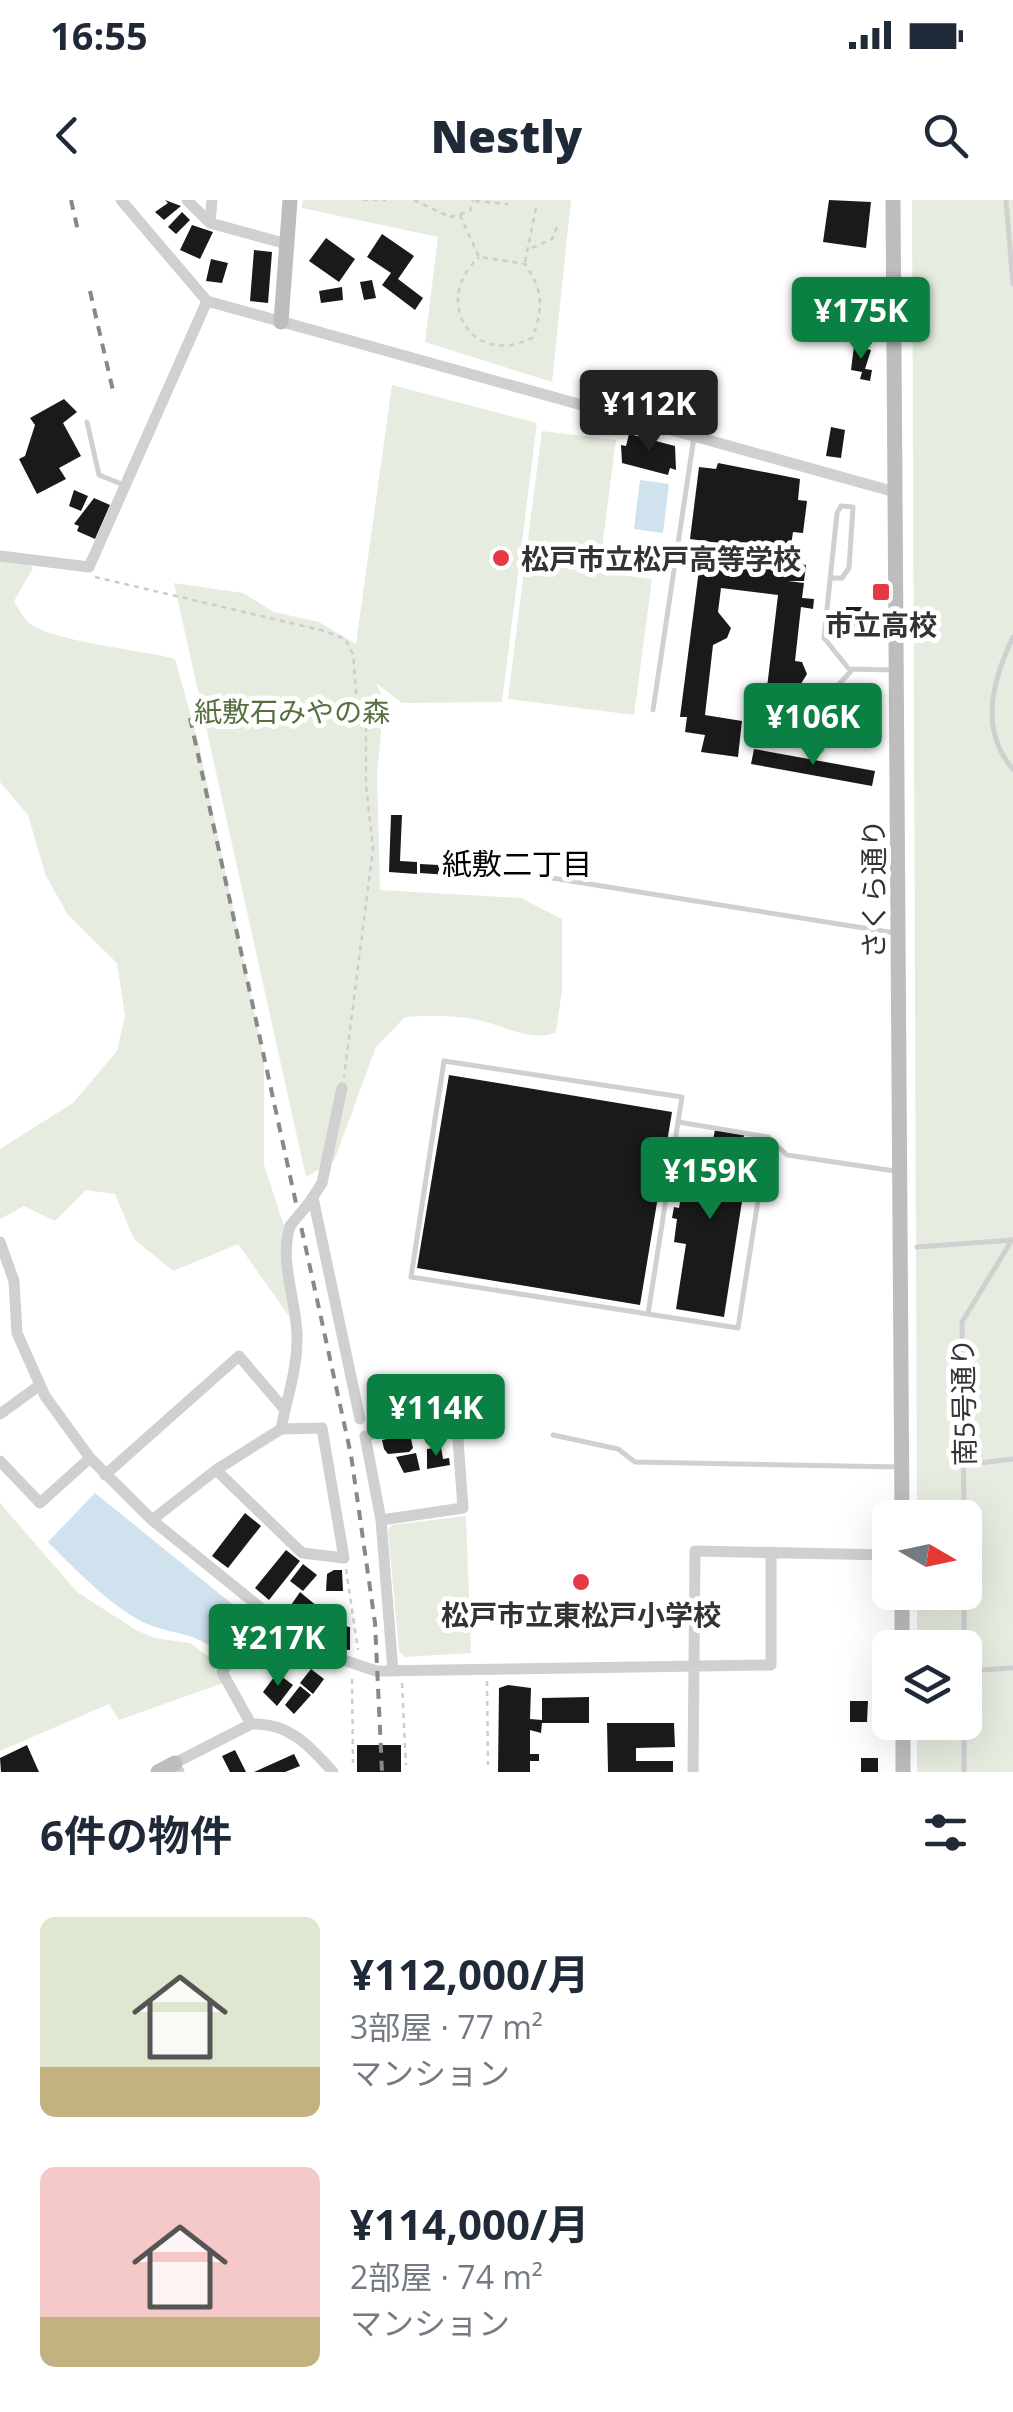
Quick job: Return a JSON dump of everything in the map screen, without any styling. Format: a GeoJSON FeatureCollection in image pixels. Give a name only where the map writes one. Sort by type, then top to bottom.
{"type":"FeatureCollection","features":[{"type":"Feature","properties":{"kind":"street"},"geometry":{"type":"LineString","coordinates":[[122,200],[206,300],[895,492]]}},
{"type":"Feature","properties":{"kind":"street"},"geometry":{"type":"LineString","coordinates":[[187,200],[210,223],[286,244]]}},
{"type":"Feature","properties":{"kind":"street"},"geometry":{"type":"LineString","coordinates":[[210,223],[212,200]]}},
{"type":"Feature","properties":{"kind":"street"},"geometry":{"type":"LineString","coordinates":[[281,322],[290,200]]}},
{"type":"Feature","properties":{"kind":"street","name":"さくら通り"},"geometry":{"type":"LineString","coordinates":[[893,200],[902,1500]]}},
{"type":"Feature","properties":{"kind":"street"},"geometry":{"type":"LineString","coordinates":[[0,556],[89,567],[206,300]]}},
{"type":"Feature","properties":{"kind":"street"},"geometry":{"type":"LineString","coordinates":[[281,1429],[294,1380],[297,1335],[284,1253],[290,1226],[311,1201],[331,1151],[342,1088]]}},
{"type":"Feature","properties":{"kind":"street"},"geometry":{"type":"LineString","coordinates":[[311,1201],[360,1419]]}},
{"type":"Feature","properties":{"kind":"street"},"geometry":{"type":"LineString","coordinates":[[0,1242],[14,1281],[16,1333],[40,1384],[90,1458],[152,1520],[267,1613],[322,1653],[356,1669],[398,1674],[771,1665],[771,1552]]}},
{"type":"Feature","properties":{"kind":"street"},"geometry":{"type":"LineString","coordinates":[[105,1475],[239,1356],[284,1410]]}},
{"type":"Feature","properties":{"kind":"street"},"geometry":{"type":"LineString","coordinates":[[0,1414],[40,1384]]}},
{"type":"Feature","properties":{"kind":"street"},"geometry":{"type":"LineString","coordinates":[[381,1520],[463,1508],[456,1412],[365,1436],[381,1520],[398,1674]]}},
{"type":"Feature","properties":{"kind":"street"},"geometry":{"type":"LineString","coordinates":[[152,1520],[216,1470],[281,1429],[322,1428],[344,1558],[302,1553],[216,1470]]}},
{"type":"Feature","properties":{"kind":"street"},"geometry":{"type":"LineString","coordinates":[[0,1462],[40,1504],[90,1458]]}},
{"type":"Feature","properties":{"kind":"street"},"geometry":{"type":"LineString","coordinates":[[693,1772],[695,1551],[872,1554]]}},
{"type":"Feature","properties":{"kind":"street"},"geometry":{"type":"LineString","coordinates":[[251,1724],[222,1672],[267,1613]]}},
{"type":"Feature","properties":{"kind":"street"},"geometry":{"type":"LineString","coordinates":[[158,1772],[177,1768],[251,1724],[293,1732],[333,1772]]}},
{"type":"Feature","properties":{"kind":"street"},"geometry":{"type":"LineString","coordinates":[[902,1740],[903,1772]]}},
{"type":"Feature","properties":{"kind":"lane"},"geometry":{"type":"LineString","coordinates":[[1006,200],[1013,284]]}},
{"type":"Feature","properties":{"kind":"lane"},"geometry":{"type":"LineString","coordinates":[[86,422],[98,474],[124,485]]}},
{"type":"Feature","properties":{"kind":"lane"},"geometry":{"type":"LineString","coordinates":[[653,710],[694,437]]}},
{"type":"Feature","properties":{"kind":"lane"},"geometry":{"type":"LineString","coordinates":[[830,578],[842,578],[848,568],[855,518],[852,507],[841,506],[836,513],[824,638],[839,660],[853,669],[896,670]]}},
{"type":"Feature","properties":{"kind":"lane"},"geometry":{"type":"LineString","coordinates":[[1013,637],[1002,660],[989,717],[998,752],[1013,769]]}},
{"type":"Feature","properties":{"kind":"lane"},"geometry":{"type":"LineString","coordinates":[[822,750],[830,694],[853,669]]}},
{"type":"Feature","properties":{"kind":"lane"},"geometry":{"type":"LineString","coordinates":[[552,878],[898,934]]}},
{"type":"Feature","properties":{"kind":"lane"},"geometry":{"type":"LineString","coordinates":[[648,1314],[682,1097],[444,1061],[411,1277],[648,1314],[738,1328],[768,1136]]}},
{"type":"Feature","properties":{"kind":"lane"},"geometry":{"type":"LineString","coordinates":[[678,1122],[768,1136],[787,1155],[900,1172]]}},
{"type":"Feature","properties":{"kind":"lane"},"geometry":{"type":"LineString","coordinates":[[917,1247],[1012,1240]]}},
{"type":"Feature","properties":{"kind":"lane","name":"南5号通り"},"geometry":{"type":"LineString","coordinates":[[964,1500],[962,1322],[1012,1240]]}},
{"type":"Feature","properties":{"kind":"lane"},"geometry":{"type":"LineString","coordinates":[[552,1435],[618,1449],[635,1462],[902,1467]]}},
{"type":"Feature","properties":{"kind":"lane"},"geometry":{"type":"LineString","coordinates":[[964,1465],[1013,1460]]}},
{"type":"Feature","properties":{"kind":"lane"},"geometry":{"type":"LineString","coordinates":[[982,1671],[1013,1668]]}},
{"type":"Feature","properties":{"kind":"lane"},"geometry":{"type":"LineString","coordinates":[[964,1740],[964,1772]]}},
{"type":"Feature","properties":{"kind":"path"},"geometry":{"type":"LineString","coordinates":[[363,200],[386,200]]}},
{"type":"Feature","properties":{"kind":"path"},"geometry":{"type":"LineString","coordinates":[[414,200],[431,211],[460,216],[470,211],[473,200],[508,204]]}},
{"type":"Feature","properties":{"kind":"path"},"geometry":{"type":"LineString","coordinates":[[524,264],[537,203]]}},
{"type":"Feature","properties":{"kind":"path"},"geometry":{"type":"LineString","coordinates":[[460,216],[480,256]]}},
{"type":"Feature","properties":{"kind":"path"},"geometry":{"type":"LineString","coordinates":[[529,248],[552,239],[558,224]]}},
{"type":"Feature","properties":{"kind":"path"},"geometry":{"type":"LineString","coordinates":[[480,256],[524,264],[539,284],[542,309],[532,338],[515,346],[497,346],[476,338],[456,305],[463,272],[480,256]]}},
{"type":"Feature","properties":{"kind":"path"},"geometry":{"type":"LineString","coordinates":[[89,567],[96,578],[325,631],[345,639],[352,654],[358,704],[366,718],[366,785],[373,850],[342,1088]]}},
{"type":"Feature","properties":{"kind":"path"},"geometry":{"type":"LineString","coordinates":[[344,1558],[356,1669],[353,1763]]}},
{"type":"Feature","properties":{"kind":"path"},"geometry":{"type":"LineString","coordinates":[[398,1674],[406,1765]]}},
{"type":"Feature","properties":{"kind":"path"},"geometry":{"type":"LineString","coordinates":[[488,1676],[488,1765]]}},
{"type":"Feature","properties":{"kind":"green space"},"geometry":{"type":"Polygon","coordinates":[[[303,200],[571,200],[552,382],[425,342],[438,237],[302,208],[303,200]]]}},
{"type":"Feature","properties":{"kind":"green space"},"geometry":{"type":"Polygon","coordinates":[[[912,200],[1013,200],[1013,1772],[917,1772],[917,1740],[982,1740],[982,1630],[917,1630],[917,1610],[982,1610],[982,1500],[917,1500],[912,200]]]}},
{"type":"Feature","properties":{"kind":"green space","name":"紙敷石みやの森"},"geometry":{"type":"Polygon","coordinates":[[[392,385],[537,423],[502,702],[402,703],[376,683],[384,701],[377,773],[380,890],[521,898],[562,919],[562,990],[556,1032],[547,1035],[460,1017],[405,1017],[376,1047],[334,1161],[306,1177],[174,583],[243,593],[274,612],[319,622],[356,644],[392,385]]]}},
{"type":"Feature","properties":{"kind":"green space"},"geometry":{"type":"Polygon","coordinates":[[[542,431],[616,440],[600,563],[526,554],[542,431]]]}},
{"type":"Feature","properties":{"kind":"green space"},"geometry":{"type":"Polygon","coordinates":[[[24,559],[33,568],[14,601],[25,619],[38,628],[175,659],[199,745],[264,1058],[264,1165],[289,1241],[303,1336],[238,1244],[173,1271],[134,1239],[115,1194],[86,1190],[55,1221],[24,1206],[0,1219],[0,1149],[73,1103],[117,1051],[125,1016],[117,963],[68,915],[46,876],[28,815],[0,782],[0,560],[24,559]]]}},
{"type":"Feature","properties":{"kind":"green space"},"geometry":{"type":"Polygon","coordinates":[[[525,563],[652,579],[634,715],[508,699],[525,563]]]}},
{"type":"Feature","properties":{"kind":"green space"},"geometry":{"type":"Polygon","coordinates":[[[0,1503],[77,1592],[136,1630],[154,1638],[190,1643],[220,1665],[214,1670],[223,1683],[119,1720],[109,1704],[0,1751],[0,1503]]]}},
{"type":"Feature","properties":{"kind":"green space"},"geometry":{"type":"Polygon","coordinates":[[[466,1516],[471,1653],[405,1657],[399,1651],[388,1530],[392,1525],[466,1516]]]}},
{"type":"Feature","properties":{"kind":"water"},"geometry":{"type":"Polygon","coordinates":[[[640,480],[669,484],[663,533],[634,529],[640,480]]]}},
{"type":"Feature","properties":{"kind":"water"},"geometry":{"type":"Polygon","coordinates":[[[95,1493],[247,1616],[221,1653],[201,1641],[137,1619],[96,1588],[48,1542],[95,1493]]]}},
{"type":"Feature","properties":{"kind":"building"},"geometry":{"type":"Polygon","coordinates":[[[165,200],[181,206],[164,220],[155,212],[168,203],[165,200]]]}},
{"type":"Feature","properties":{"kind":"building"},"geometry":{"type":"Polygon","coordinates":[[[829,200],[871,202],[866,248],[823,242],[829,200]]]}},
{"type":"Feature","properties":{"kind":"building"},"geometry":{"type":"Polygon","coordinates":[[[182,212],[190,220],[176,234],[168,227],[182,212]]]}},
{"type":"Feature","properties":{"kind":"building"},"geometry":{"type":"Polygon","coordinates":[[[192,225],[213,232],[200,259],[180,250],[192,225]]]}},
{"type":"Feature","properties":{"kind":"building"},"geometry":{"type":"Polygon","coordinates":[[[382,234],[414,256],[398,279],[423,298],[415,310],[382,285],[391,273],[367,257],[382,234]]]}},
{"type":"Feature","properties":{"kind":"building"},"geometry":{"type":"Polygon","coordinates":[[[326,238],[355,259],[339,282],[309,261],[326,238]]]}},
{"type":"Feature","properties":{"kind":"building"},"geometry":{"type":"Polygon","coordinates":[[[254,250],[272,252],[268,303],[250,301],[254,250]]]}},
{"type":"Feature","properties":{"kind":"building"},"geometry":{"type":"Polygon","coordinates":[[[211,259],[228,263],[222,283],[206,281],[211,259]]]}},
{"type":"Feature","properties":{"kind":"building"},"geometry":{"type":"Polygon","coordinates":[[[372,280],[376,298],[364,300],[360,282],[372,280]]]}},
{"type":"Feature","properties":{"kind":"building"},"geometry":{"type":"Polygon","coordinates":[[[342,287],[343,300],[321,303],[319,291],[342,287]]]}},
{"type":"Feature","properties":{"kind":"building"},"geometry":{"type":"Polygon","coordinates":[[[861,300],[874,300],[874,319],[862,319],[861,300]]]}},
{"type":"Feature","properties":{"kind":"building"},"geometry":{"type":"Polygon","coordinates":[[[854,346],[871,350],[865,369],[872,370],[870,381],[860,379],[862,372],[851,370],[854,346]]]}},
{"type":"Feature","properties":{"kind":"building"},"geometry":{"type":"Polygon","coordinates":[[[64,399],[77,412],[63,423],[81,456],[59,468],[66,479],[37,494],[19,459],[25,456],[35,425],[30,418],[64,399]]]}},
{"type":"Feature","properties":{"kind":"building"},"geometry":{"type":"Polygon","coordinates":[[[831,427],[845,430],[841,458],[826,456],[831,427]]]}},
{"type":"Feature","properties":{"kind":"building"},"geometry":{"type":"Polygon","coordinates":[[[629,434],[675,446],[676,470],[670,468],[668,475],[622,463],[621,445],[626,446],[629,434]]]}},
{"type":"Feature","properties":{"kind":"building"},"geometry":{"type":"Polygon","coordinates":[[[718,463],[800,479],[798,500],[807,501],[803,533],[793,532],[790,552],[761,548],[760,554],[750,552],[749,557],[806,565],[804,581],[788,581],[804,583],[802,598],[814,599],[813,609],[801,607],[795,661],[802,662],[807,674],[799,687],[792,686],[784,741],[761,738],[778,595],[721,588],[718,612],[731,628],[727,638],[713,645],[705,715],[742,721],[738,757],[701,752],[705,735],[685,732],[687,717],[680,717],[701,554],[724,554],[724,566],[733,545],[690,539],[699,467],[716,469],[718,463]]]}},
{"type":"Feature","properties":{"kind":"building"},"geometry":{"type":"Polygon","coordinates":[[[74,490],[88,496],[81,511],[69,506],[74,490]]]}},
{"type":"Feature","properties":{"kind":"building"},"geometry":{"type":"Polygon","coordinates":[[[94,498],[110,505],[95,539],[77,531],[79,526],[74,524],[94,498]]]}},
{"type":"Feature","properties":{"kind":"building"},"geometry":{"type":"Polygon","coordinates":[[[629,547],[667,552],[665,563],[627,558],[629,547]]]}},
{"type":"Feature","properties":{"kind":"building"},"geometry":{"type":"Polygon","coordinates":[[[846,607],[865,607],[865,626],[846,626],[846,607]]]}},
{"type":"Feature","properties":{"kind":"building"},"geometry":{"type":"Polygon","coordinates":[[[754,749],[875,771],[872,786],[751,764],[754,749]]]}},
{"type":"Feature","properties":{"kind":"building"},"geometry":{"type":"Polygon","coordinates":[[[391,815],[402,815],[400,861],[417,862],[417,874],[389,872],[391,815]]]}},
{"type":"Feature","properties":{"kind":"building"},"geometry":{"type":"Polygon","coordinates":[[[420,864],[476,867],[475,877],[420,873],[420,864]]]}},
{"type":"Feature","properties":{"kind":"building"},"geometry":{"type":"Polygon","coordinates":[[[478,870],[503,872],[502,879],[477,876],[478,870]]]}},
{"type":"Feature","properties":{"kind":"building"},"geometry":{"type":"Polygon","coordinates":[[[449,1075],[672,1112],[640,1305],[417,1268],[449,1075]]]}},
{"type":"Feature","properties":{"kind":"building"},"geometry":{"type":"Polygon","coordinates":[[[715,1130],[744,1135],[742,1149],[750,1150],[724,1317],[676,1309],[686,1244],[674,1242],[677,1219],[672,1218],[674,1207],[679,1208],[684,1178],[679,1177],[681,1164],[686,1165],[688,1149],[702,1151],[703,1143],[712,1144],[715,1130]]]}},
{"type":"Feature","properties":{"kind":"building"},"geometry":{"type":"Polygon","coordinates":[[[435,1425],[443,1428],[443,1444],[435,1447],[427,1444],[424,1436],[427,1428],[435,1425]]]}},
{"type":"Feature","properties":{"kind":"building"},"geometry":{"type":"Polygon","coordinates":[[[410,1434],[413,1448],[409,1452],[388,1454],[384,1449],[382,1440],[410,1434]]]}},
{"type":"Feature","properties":{"kind":"building"},"geometry":{"type":"Polygon","coordinates":[[[441,1447],[443,1459],[449,1458],[450,1465],[427,1469],[427,1449],[441,1447]]]}},
{"type":"Feature","properties":{"kind":"building"},"geometry":{"type":"Polygon","coordinates":[[[416,1453],[420,1470],[404,1473],[396,1457],[416,1453]]]}},
{"type":"Feature","properties":{"kind":"building"},"geometry":{"type":"Polygon","coordinates":[[[245,1513],[261,1526],[228,1568],[212,1556],[245,1513]]]}},
{"type":"Feature","properties":{"kind":"building"},"geometry":{"type":"Polygon","coordinates":[[[286,1550],[300,1561],[269,1600],[255,1588],[286,1550]]]}},
{"type":"Feature","properties":{"kind":"building"},"geometry":{"type":"Polygon","coordinates":[[[303,1564],[317,1575],[303,1591],[290,1581],[303,1564]]]}},
{"type":"Feature","properties":{"kind":"building"},"geometry":{"type":"Polygon","coordinates":[[[342,1570],[343,1591],[326,1591],[327,1574],[342,1570]]]}},
{"type":"Feature","properties":{"kind":"building"},"geometry":{"type":"Polygon","coordinates":[[[300,1592],[318,1607],[302,1626],[287,1611],[300,1592]]]}},
{"type":"Feature","properties":{"kind":"building"},"geometry":{"type":"Polygon","coordinates":[[[336,1625],[350,1627],[350,1650],[330,1648],[329,1636],[334,1637],[336,1625]]]}},
{"type":"Feature","properties":{"kind":"building"},"geometry":{"type":"Polygon","coordinates":[[[311,1669],[324,1679],[313,1694],[300,1683],[311,1669]]]}},
{"type":"Feature","properties":{"kind":"building"},"geometry":{"type":"Polygon","coordinates":[[[277,1673],[293,1685],[277,1706],[263,1692],[277,1673]]]}},
{"type":"Feature","properties":{"kind":"building"},"geometry":{"type":"Polygon","coordinates":[[[300,1686],[311,1695],[294,1714],[285,1705],[300,1686]]]}},
{"type":"Feature","properties":{"kind":"building"},"geometry":{"type":"Polygon","coordinates":[[[499,1688],[531,1688],[530,1719],[542,1720],[542,1698],[589,1697],[589,1723],[542,1723],[541,1733],[530,1730],[530,1754],[539,1754],[539,1761],[530,1761],[530,1772],[498,1772],[499,1688]]]}},
{"type":"Feature","properties":{"kind":"building"},"geometry":{"type":"Polygon","coordinates":[[[850,1701],[868,1701],[867,1722],[850,1722],[850,1701]]]}},
{"type":"Feature","properties":{"kind":"building"},"geometry":{"type":"Polygon","coordinates":[[[607,1723],[674,1723],[675,1747],[636,1748],[636,1761],[673,1761],[673,1772],[608,1772],[607,1723]]]}},
{"type":"Feature","properties":{"kind":"building"},"geometry":{"type":"Polygon","coordinates":[[[27,1745],[39,1772],[1,1772],[0,1758],[27,1745]]]}},
{"type":"Feature","properties":{"kind":"building"},"geometry":{"type":"Polygon","coordinates":[[[357,1745],[401,1745],[401,1772],[357,1772],[357,1745]]]}},
{"type":"Feature","properties":{"kind":"building"},"geometry":{"type":"Polygon","coordinates":[[[235,1750],[246,1772],[230,1772],[222,1756],[235,1750]]]}},
{"type":"Feature","properties":{"kind":"building"},"geometry":{"type":"Polygon","coordinates":[[[294,1754],[300,1766],[285,1772],[254,1772],[294,1754]]]}},
{"type":"Feature","properties":{"kind":"building"},"geometry":{"type":"Polygon","coordinates":[[[861,1758],[878,1758],[878,1772],[861,1772],[861,1758]]]}},
{"type":"Feature","properties":{"kind":"railway"},"geometry":{"type":"LineString","coordinates":[[71,200],[78,231]]}},
{"type":"Feature","properties":{"kind":"railway"},"geometry":{"type":"LineString","coordinates":[[90,291],[114,395]]}},
{"type":"Feature","properties":{"kind":"railway"},"geometry":{"type":"LineString","coordinates":[[190,718],[351,1455],[375,1623],[382,1772]]}},
{"type":"Feature","properties":{"kind":"place","name":"松戸市立松戸高等学校"},"geometry":{"type":"Point","coordinates":[501,558]}},
{"type":"Feature","properties":{"kind":"place","name":"市立高校"},"geometry":{"type":"Point","coordinates":[881,592]}},
{"type":"Feature","properties":{"kind":"place","name":"松戸市立東松戸小学校"},"geometry":{"type":"Point","coordinates":[581,1582]}},
{"type":"Feature","properties":{"kind":"district","name":"紙敷二丁目"},"geometry":{"type":"Point","coordinates":[517,863]}}]}
